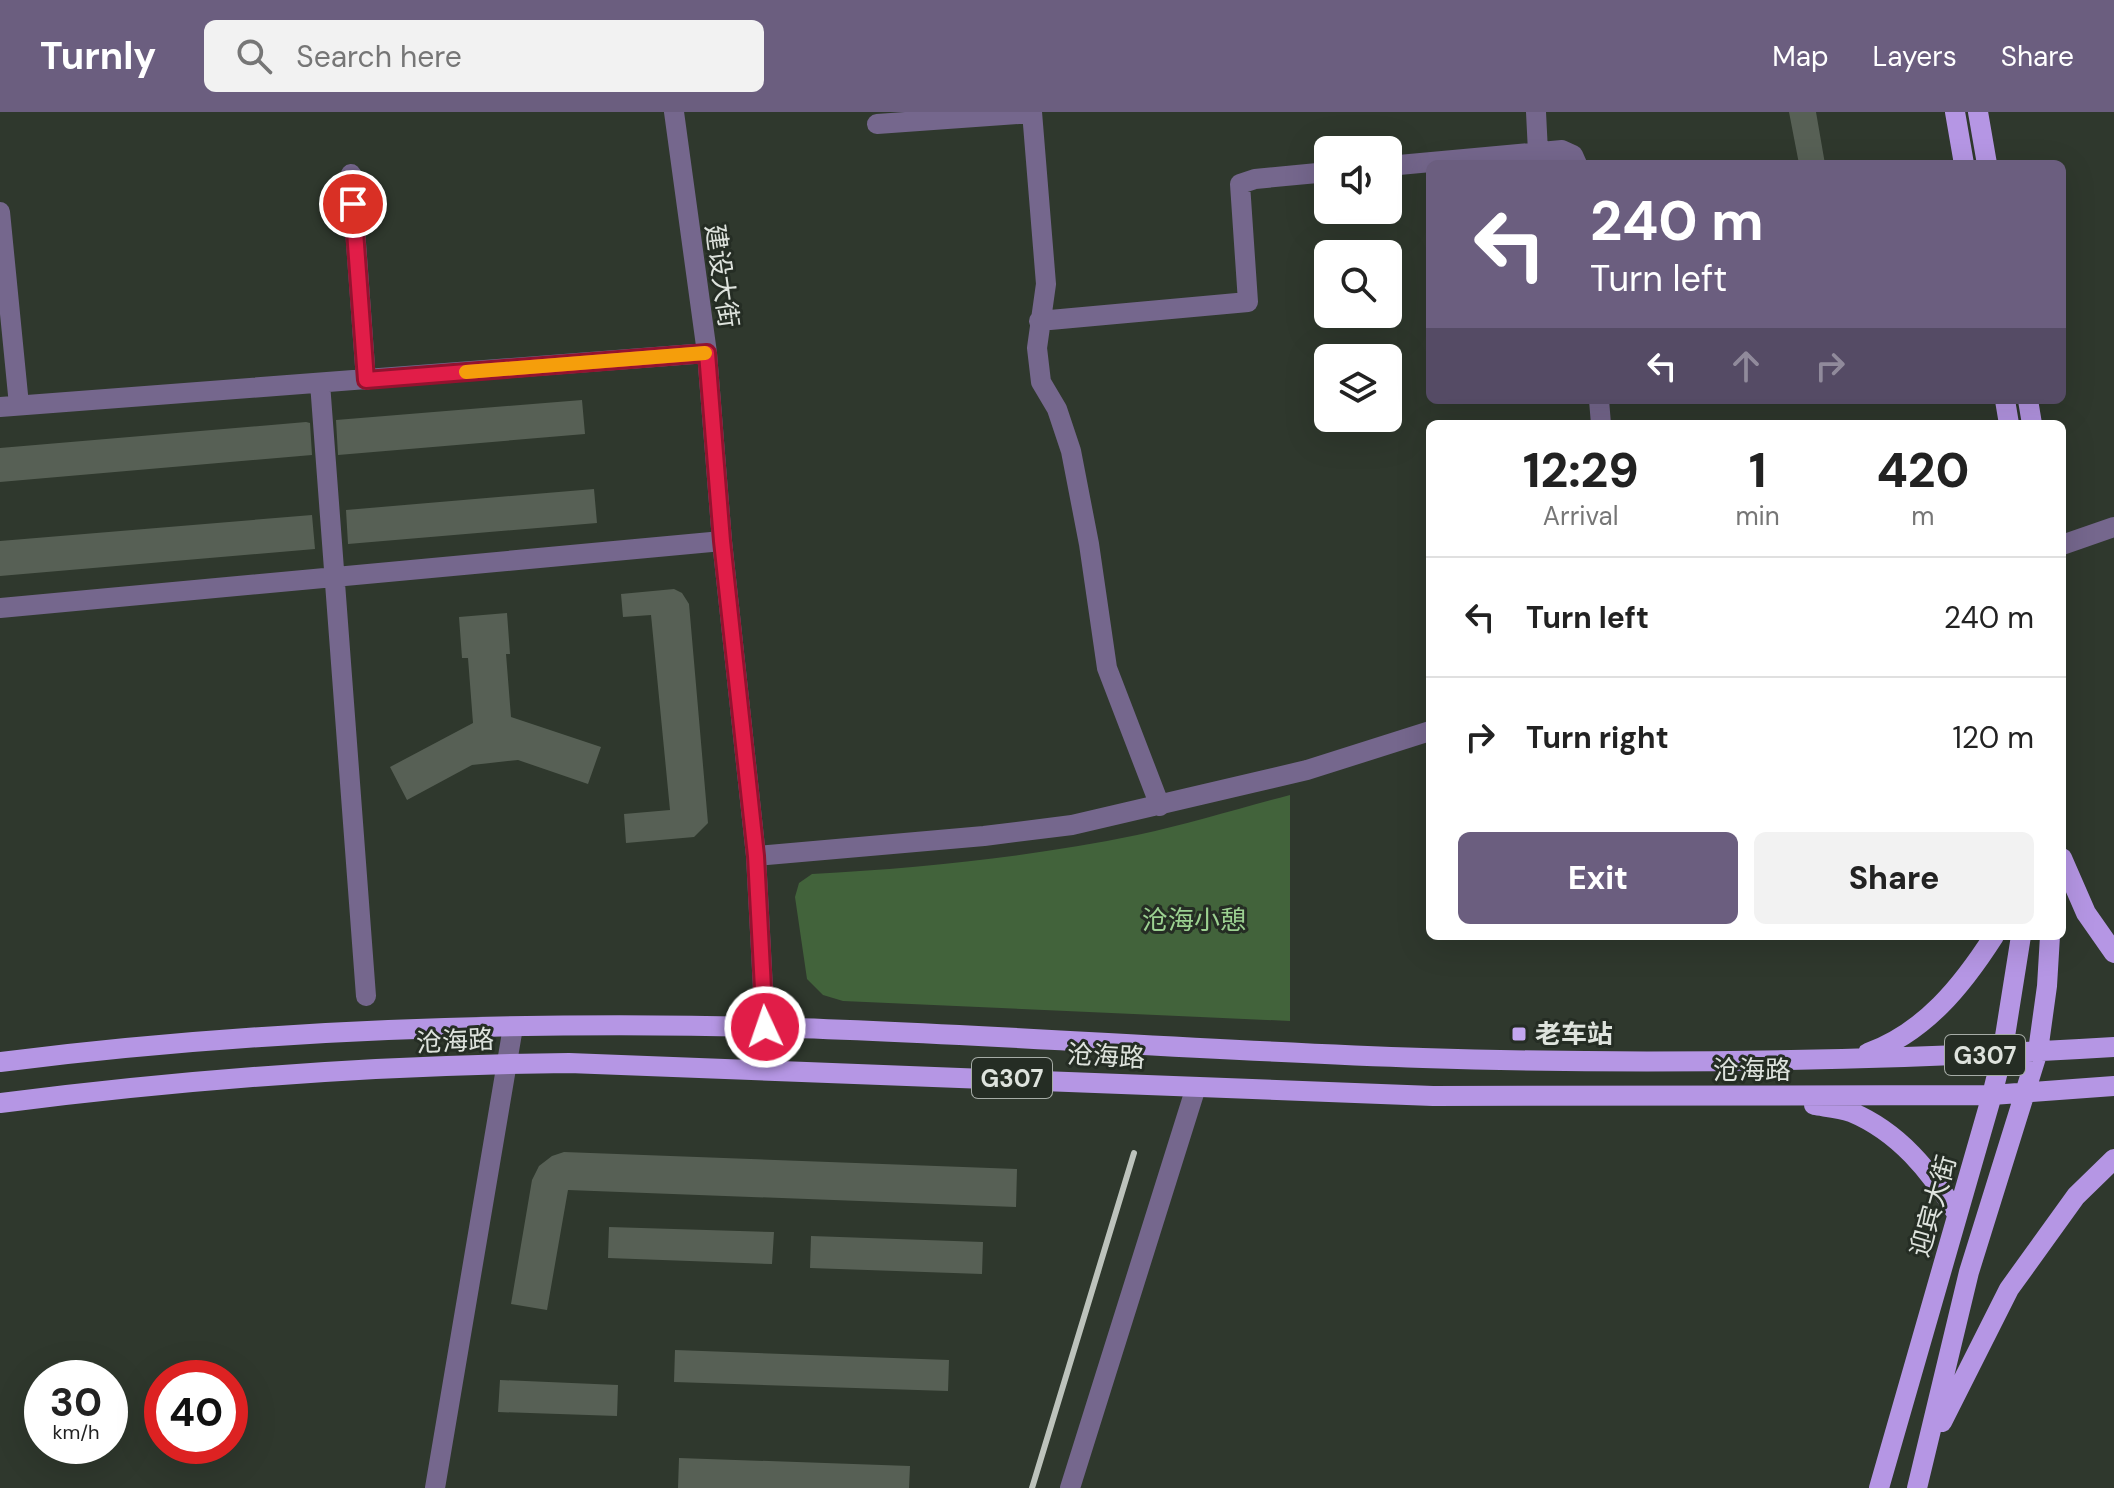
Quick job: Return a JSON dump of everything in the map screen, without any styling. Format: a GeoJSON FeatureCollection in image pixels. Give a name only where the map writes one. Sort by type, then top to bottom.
{"type":"FeatureCollection","features":[{"type":"Feature","properties":{"kind":"main road"},"geometry":{"type":"LineString","coordinates":[[1955,112],[1963,160]]}},
{"type":"Feature","properties":{"kind":"main road"},"geometry":{"type":"LineString","coordinates":[[1978,112],[1986,160]]}},
{"type":"Feature","properties":{"kind":"main road"},"geometry":{"type":"LineString","coordinates":[[2066,867],[2086,913],[2114,953]]}},
{"type":"Feature","properties":{"kind":"main road"},"geometry":{"type":"LineString","coordinates":[[1855,1058],[1882,1048],[1928,1018],[1961,984],[1991,940]]}},
{"type":"Feature","properties":{"kind":"main road","name":"迎宾大街"},"geometry":{"type":"LineString","coordinates":[[1879,1488],[1992,1095],[2002,1055],[2020,940]]}},
{"type":"Feature","properties":{"kind":"main road","name":"迎宾大街"},"geometry":{"type":"LineString","coordinates":[[1917,1488],[1969,1272],[2038,1051],[2050,940]]}},
{"type":"Feature","properties":{"kind":"main road","name":"沧海路"},"geometry":{"type":"LineString","coordinates":[[0,1062],[97,1050],[288,1036],[513,1027],[765,1027],[1423,1058],[1855,1058],[2002,1055],[2114,1047]]}},
{"type":"Feature","properties":{"kind":"main road","name":"沧海路"},"geometry":{"type":"LineString","coordinates":[[0,1103],[216,1080],[507,1064],[761,1069],[1433,1096],[1992,1095],[2114,1086]]}},
{"type":"Feature","properties":{"kind":"main road"},"geometry":{"type":"LineString","coordinates":[[1767,1096],[1849,1111],[1881,1129],[1916,1156],[1957,1214]]}},
{"type":"Feature","properties":{"kind":"main road"},"geometry":{"type":"LineString","coordinates":[[1926,1454],[2009,1289],[2076,1196],[2114,1159]]}},
{"type":"Feature","properties":{"kind":"street","name":"建设大街"},"geometry":{"type":"LineString","coordinates":[[674,112],[707,353],[722,541],[756,856],[765,1027],[761,1069]]}},
{"type":"Feature","properties":{"kind":"street"},"geometry":{"type":"LineString","coordinates":[[877,124],[1032,112],[1046,284],[1037,348],[1041,382],[1057,409],[1071,451],[1089,544],[1107,668],[1160,806]]}},
{"type":"Feature","properties":{"kind":"street"},"geometry":{"type":"LineString","coordinates":[[1536,112],[1538,152]]}},
{"type":"Feature","properties":{"kind":"street"},"geometry":{"type":"LineString","coordinates":[[1452,160],[1562,150],[1573,155],[1575,160]]}},
{"type":"Feature","properties":{"kind":"street"},"geometry":{"type":"LineString","coordinates":[[1402,165],[1426,162]]}},
{"type":"Feature","properties":{"kind":"street"},"geometry":{"type":"LineString","coordinates":[[1039,321],[1248,302],[1240,184],[1255,179],[1314,173]]}},
{"type":"Feature","properties":{"kind":"street"},"geometry":{"type":"LineString","coordinates":[[351,174],[366,380]]}},
{"type":"Feature","properties":{"kind":"street"},"geometry":{"type":"LineString","coordinates":[[0,212],[9,406],[707,353]]}},
{"type":"Feature","properties":{"kind":"street"},"geometry":{"type":"LineString","coordinates":[[320,383],[366,996]]}},
{"type":"Feature","properties":{"kind":"street"},"geometry":{"type":"LineString","coordinates":[[2066,544],[2114,527]]}},
{"type":"Feature","properties":{"kind":"street"},"geometry":{"type":"LineString","coordinates":[[0,608],[722,541]]}},
{"type":"Feature","properties":{"kind":"street"},"geometry":{"type":"LineString","coordinates":[[756,856],[1072,825],[1307,770],[1426,732]]}},
{"type":"Feature","properties":{"kind":"street"},"geometry":{"type":"LineString","coordinates":[[435,1488],[513,1027]]}},
{"type":"Feature","properties":{"kind":"street"},"geometry":{"type":"LineString","coordinates":[[1070,1488],[1196,1087]]}},
{"type":"Feature","properties":{"kind":"green space","name":"沧海小憩"},"geometry":{"type":"Polygon","coordinates":[[[1290,795],[1290,1021],[843,1001],[823,995],[807,979],[795,897],[799,883],[812,874],[935,865],[1056,850],[1156,831],[1290,795]]]}},
{"type":"Feature","properties":{"kind":"building"},"geometry":{"type":"Polygon","coordinates":[[[1789,112],[1816,112],[1824,160],[1798,160],[1789,112]]]}},
{"type":"Feature","properties":{"kind":"building"},"geometry":{"type":"Polygon","coordinates":[[[582,400],[585,434],[338,455],[336,420],[582,400]]]}},
{"type":"Feature","properties":{"kind":"building"},"geometry":{"type":"Polygon","coordinates":[[[310,423],[312,455],[0,482],[0,448],[310,423]]]}},
{"type":"Feature","properties":{"kind":"building"},"geometry":{"type":"Polygon","coordinates":[[[594,489],[597,523],[348,544],[346,510],[594,489]]]}},
{"type":"Feature","properties":{"kind":"building"},"geometry":{"type":"Polygon","coordinates":[[[312,515],[315,549],[0,576],[0,541],[312,515]]]}},
{"type":"Feature","properties":{"kind":"building"},"geometry":{"type":"Polygon","coordinates":[[[674,589],[682,593],[689,604],[708,823],[694,837],[626,843],[624,814],[670,810],[651,615],[623,617],[621,594],[674,589]]]}},
{"type":"Feature","properties":{"kind":"building"},"geometry":{"type":"Polygon","coordinates":[[[507,613],[510,654],[506,654],[511,717],[601,747],[588,784],[518,760],[472,765],[407,800],[390,767],[473,723],[468,658],[462,658],[459,617],[507,613]]]}},
{"type":"Feature","properties":{"kind":"building"},"geometry":{"type":"Polygon","coordinates":[[[564,1152],[1017,1169],[1016,1207],[568,1190],[547,1310],[511,1304],[532,1180],[539,1166],[564,1152]]]}},
{"type":"Feature","properties":{"kind":"building"},"geometry":{"type":"Polygon","coordinates":[[[609,1227],[774,1232],[772,1264],[608,1258],[609,1227]]]}},
{"type":"Feature","properties":{"kind":"building"},"geometry":{"type":"Polygon","coordinates":[[[811,1236],[983,1242],[982,1274],[810,1268],[811,1236]]]}},
{"type":"Feature","properties":{"kind":"building"},"geometry":{"type":"Polygon","coordinates":[[[675,1350],[949,1360],[948,1391],[674,1382],[675,1350]]]}},
{"type":"Feature","properties":{"kind":"building"},"geometry":{"type":"Polygon","coordinates":[[[500,1380],[618,1385],[617,1416],[498,1412],[500,1380]]]}},
{"type":"Feature","properties":{"kind":"building"},"geometry":{"type":"Polygon","coordinates":[[[679,1458],[910,1466],[909,1488],[678,1488],[679,1458]]]}},
{"type":"Feature","properties":{"kind":"railway"},"geometry":{"type":"LineString","coordinates":[[1032,1488],[1134,1153]]}},
{"type":"Feature","properties":{"kind":"slow traffic"},"geometry":{"type":"LineString","coordinates":[[466,372],[705,353]]}},
{"type":"Feature","properties":{"kind":"place","name":"老车站"},"geometry":{"type":"Point","coordinates":[1519,1034]}},
{"type":"Feature","properties":{"kind":"route"},"geometry":{"type":"LineString","coordinates":[[353,204],[366,380],[707,353],[722,541],[756,856],[765,1027]]}}]}
